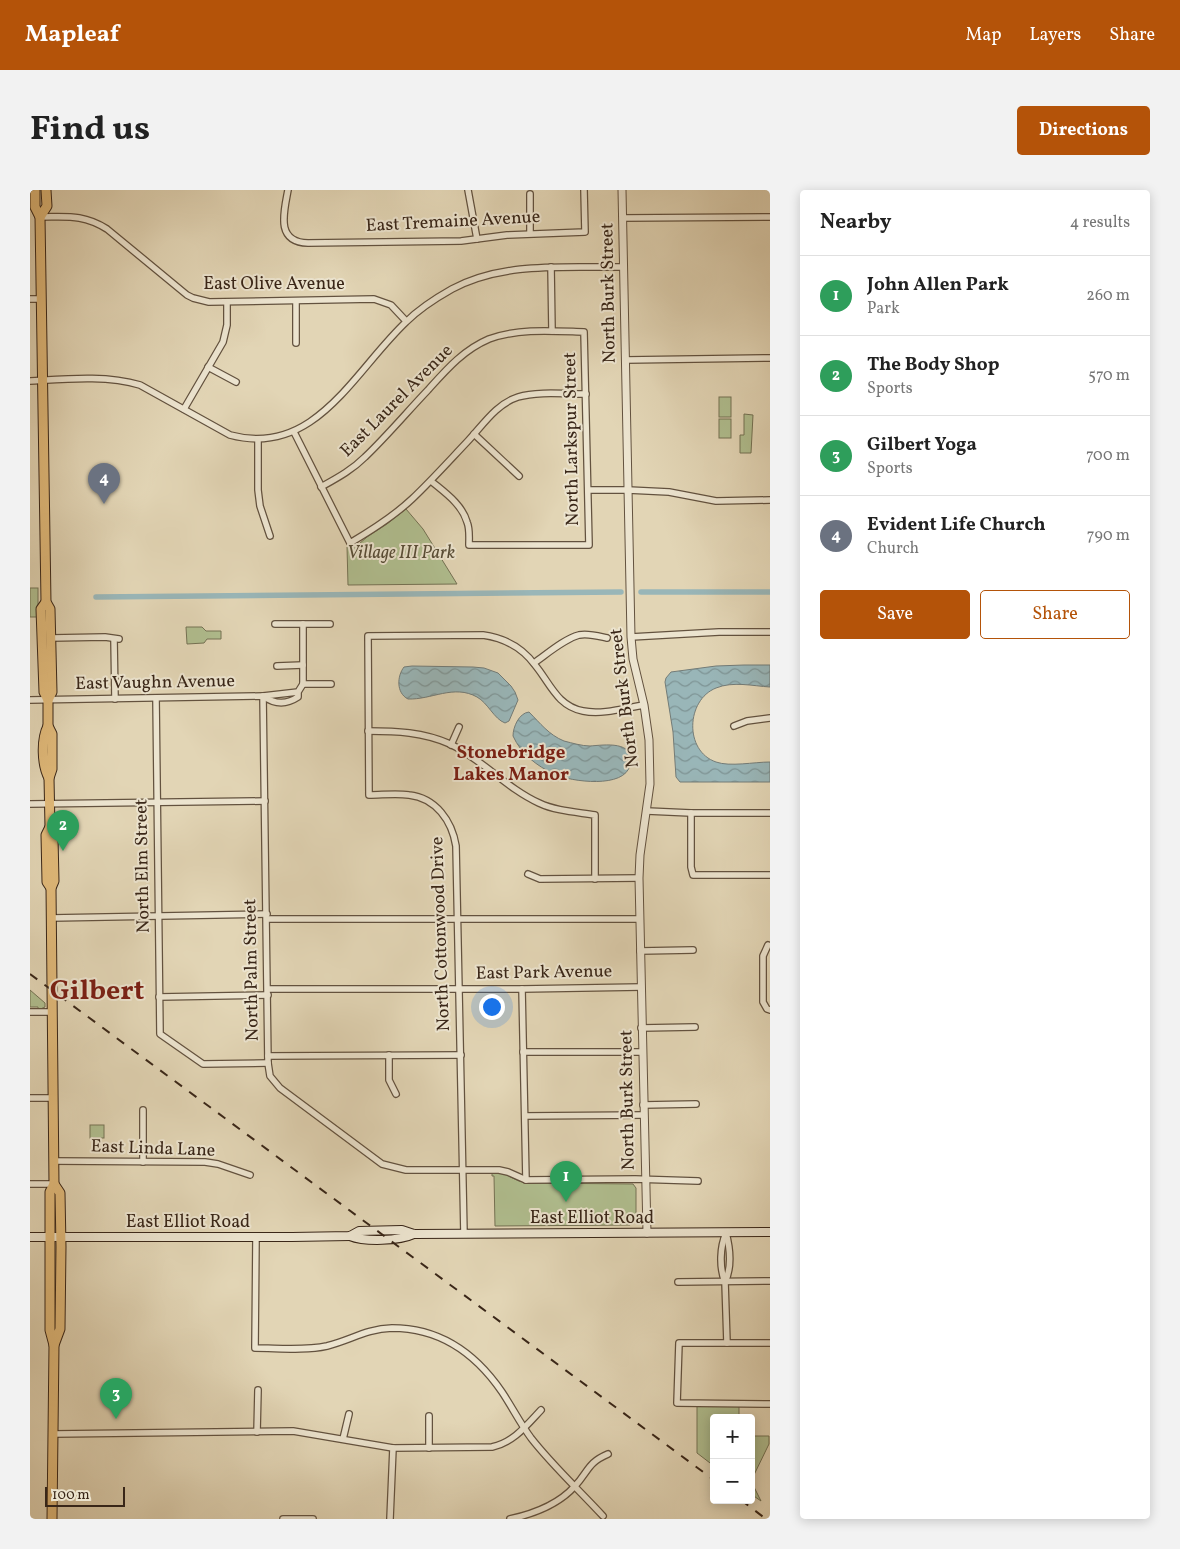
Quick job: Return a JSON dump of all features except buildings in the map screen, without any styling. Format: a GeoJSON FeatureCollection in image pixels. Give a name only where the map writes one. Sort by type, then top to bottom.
{"type":"FeatureCollection","features":[{"type":"Feature","properties":{"kind":"main road"},"geometry":{"type":"LineString","coordinates":[[35,190],[35,207],[40,217],[46,602],[50,609],[51,638],[52,692],[48,700]]}},
{"type":"Feature","properties":{"kind":"main road"},"geometry":{"type":"LineString","coordinates":[[40,217],[47,206],[46,190]]}},
{"type":"Feature","properties":{"kind":"main road"},"geometry":{"type":"LineString","coordinates":[[46,602],[41,609],[44,692],[48,700],[48,726],[44,734],[45,770],[49,778],[50,804],[50,827],[46,835],[47,882],[51,888],[54,1184],[50,1192],[56,1237],[60,1330],[54,1345],[52,1519]]}},
{"type":"Feature","properties":{"kind":"main road","name":"East Elliot Road"},"geometry":{"type":"LineString","coordinates":[[30,1237],[256,1238],[350,1236],[358,1239],[404,1238],[414,1234],[770,1232]]}},
{"type":"Feature","properties":{"kind":"street","name":"East Tremaine Avenue"},"geometry":{"type":"LineString","coordinates":[[288,190],[284,223],[288,234],[299,242],[308,243],[461,241],[530,233],[585,232],[584,190]]}},
{"type":"Feature","properties":{"kind":"street"},"geometry":{"type":"LineString","coordinates":[[468,190],[478,239]]}},
{"type":"Feature","properties":{"kind":"street","name":"North Burk Street"},"geometry":{"type":"LineString","coordinates":[[622,190],[631,638],[633,659],[644,705],[649,740],[650,775],[639,878],[646,1233]]}},
{"type":"Feature","properties":{"kind":"street"},"geometry":{"type":"LineString","coordinates":[[530,194],[530,233]]}},
{"type":"Feature","properties":{"kind":"street","name":"East Olive Avenue"},"geometry":{"type":"LineString","coordinates":[[40,217],[79,217],[96,222],[187,295],[202,300],[227,302],[374,299],[391,305],[406,322]]}},
{"type":"Feature","properties":{"kind":"street"},"geometry":{"type":"LineString","coordinates":[[623,218],[770,217]]}},
{"type":"Feature","properties":{"kind":"street"},"geometry":{"type":"LineString","coordinates":[[551,267],[552,331]]}},
{"type":"Feature","properties":{"kind":"street"},"geometry":{"type":"LineString","coordinates":[[30,380],[128,381],[140,385],[230,435],[258,440],[278,437],[294,432],[327,409],[406,322],[428,304],[452,289],[495,273],[551,267],[624,267]]}},
{"type":"Feature","properties":{"kind":"street"},"geometry":{"type":"LineString","coordinates":[[30,299],[41,299]]}},
{"type":"Feature","properties":{"kind":"street"},"geometry":{"type":"LineString","coordinates":[[296,301],[296,343]]}},
{"type":"Feature","properties":{"kind":"street"},"geometry":{"type":"LineString","coordinates":[[184,409],[223,342],[227,302]]}},
{"type":"Feature","properties":{"kind":"street","name":"East Laurel Avenue"},"geometry":{"type":"LineString","coordinates":[[321,488],[365,458],[462,354],[490,339],[506,334],[552,331],[584,332]]}},
{"type":"Feature","properties":{"kind":"street","name":"North Larkspur Street"},"geometry":{"type":"LineString","coordinates":[[431,481],[457,504],[464,513],[468,523],[469,545],[589,545],[584,332]]}},
{"type":"Feature","properties":{"kind":"street"},"geometry":{"type":"LineString","coordinates":[[626,360],[770,358]]}},
{"type":"Feature","properties":{"kind":"street"},"geometry":{"type":"LineString","coordinates":[[208,367],[236,382]]}},
{"type":"Feature","properties":{"kind":"street"},"geometry":{"type":"LineString","coordinates":[[294,432],[350,543],[396,514],[431,481],[493,412],[506,402],[519,396],[586,394]]}},
{"type":"Feature","properties":{"kind":"street"},"geometry":{"type":"LineString","coordinates":[[474,434],[519,476]]}},
{"type":"Feature","properties":{"kind":"street"},"geometry":{"type":"LineString","coordinates":[[258,440],[258,490],[260,506],[270,536]]}},
{"type":"Feature","properties":{"kind":"street"},"geometry":{"type":"LineString","coordinates":[[588,490],[669,492],[716,500],[770,500]]}},
{"type":"Feature","properties":{"kind":"street"},"geometry":{"type":"LineString","coordinates":[[275,624],[330,624]]}},
{"type":"Feature","properties":{"kind":"street"},"geometry":{"type":"LineString","coordinates":[[303,624],[303,684],[330,684]]}},
{"type":"Feature","properties":{"kind":"street"},"geometry":{"type":"LineString","coordinates":[[631,638],[719,632],[770,632]]}},
{"type":"Feature","properties":{"kind":"street"},"geometry":{"type":"LineString","coordinates":[[607,638],[593,634],[578,635],[534,663],[559,699],[583,711],[595,712],[644,705]]}},
{"type":"Feature","properties":{"kind":"street","name":"North Cottonwood Drive"},"geometry":{"type":"LineString","coordinates":[[464,1234],[456,846],[452,828],[439,810],[422,798],[408,795],[369,795],[368,636],[483,635],[507,641],[534,663]]}},
{"type":"Feature","properties":{"kind":"street"},"geometry":{"type":"LineString","coordinates":[[51,638],[117,639],[115,699]]}},
{"type":"Feature","properties":{"kind":"street"},"geometry":{"type":"LineString","coordinates":[[277,666],[303,665]]}},
{"type":"Feature","properties":{"kind":"street","name":"East Vaughn Avenue"},"geometry":{"type":"LineString","coordinates":[[30,700],[263,696],[298,692],[303,684]]}},
{"type":"Feature","properties":{"kind":"street","name":"North Palm Street"},"geometry":{"type":"LineString","coordinates":[[263,696],[268,1059],[270,1076],[280,1088],[382,1164],[406,1170],[499,1170],[526,1180]]}},
{"type":"Feature","properties":{"kind":"street","name":"North Elm Street"},"geometry":{"type":"LineString","coordinates":[[156,698],[160,1034],[203,1064],[268,1059]]}},
{"type":"Feature","properties":{"kind":"street"},"geometry":{"type":"LineString","coordinates":[[734,726],[747,720],[770,718]]}},
{"type":"Feature","properties":{"kind":"street"},"geometry":{"type":"LineString","coordinates":[[451,745],[458,727]]}},
{"type":"Feature","properties":{"kind":"street"},"geometry":{"type":"LineString","coordinates":[[368,731],[409,733],[425,736],[451,745],[539,804],[594,815],[595,879]]}},
{"type":"Feature","properties":{"kind":"street"},"geometry":{"type":"LineString","coordinates":[[30,804],[265,801]]}},
{"type":"Feature","properties":{"kind":"street"},"geometry":{"type":"LineString","coordinates":[[647,811],[691,814],[770,813]]}},
{"type":"Feature","properties":{"kind":"street"},"geometry":{"type":"LineString","coordinates":[[691,814],[691,867],[693,875],[770,875]]}},
{"type":"Feature","properties":{"kind":"street"},"geometry":{"type":"LineString","coordinates":[[528,874],[540,879],[639,878]]}},
{"type":"Feature","properties":{"kind":"street"},"geometry":{"type":"LineString","coordinates":[[51,918],[267,916],[640,919]]}},
{"type":"Feature","properties":{"kind":"street"},"geometry":{"type":"LineString","coordinates":[[768,945],[763,956],[763,1002],[769,1010]]}},
{"type":"Feature","properties":{"kind":"street"},"geometry":{"type":"LineString","coordinates":[[640,951],[693,950]]}},
{"type":"Feature","properties":{"kind":"street","name":"East Park Avenue"},"geometry":{"type":"LineString","coordinates":[[159,996],[268,992],[641,987]]}},
{"type":"Feature","properties":{"kind":"street"},"geometry":{"type":"LineString","coordinates":[[522,989],[526,1180],[698,1181]]}},
{"type":"Feature","properties":{"kind":"street"},"geometry":{"type":"LineString","coordinates":[[30,1012],[52,1012]]}},
{"type":"Feature","properties":{"kind":"street"},"geometry":{"type":"LineString","coordinates":[[642,1028],[695,1027]]}},
{"type":"Feature","properties":{"kind":"street"},"geometry":{"type":"LineString","coordinates":[[523,1052],[642,1052]]}},
{"type":"Feature","properties":{"kind":"street"},"geometry":{"type":"LineString","coordinates":[[268,1059],[461,1055]]}},
{"type":"Feature","properties":{"kind":"street"},"geometry":{"type":"LineString","coordinates":[[389,1056],[389,1080],[396,1094]]}},
{"type":"Feature","properties":{"kind":"street"},"geometry":{"type":"LineString","coordinates":[[30,1098],[53,1098]]}},
{"type":"Feature","properties":{"kind":"street"},"geometry":{"type":"LineString","coordinates":[[643,1105],[696,1104]]}},
{"type":"Feature","properties":{"kind":"street"},"geometry":{"type":"LineString","coordinates":[[143,1110],[143,1162]]}},
{"type":"Feature","properties":{"kind":"street"},"geometry":{"type":"LineString","coordinates":[[525,1116],[643,1115]]}},
{"type":"Feature","properties":{"kind":"street","name":"East Linda Lane"},"geometry":{"type":"LineString","coordinates":[[54,1161],[212,1162],[250,1175]]}},
{"type":"Feature","properties":{"kind":"street"},"geometry":{"type":"LineString","coordinates":[[30,1184],[54,1184]]}},
{"type":"Feature","properties":{"kind":"street"},"geometry":{"type":"LineString","coordinates":[[726,1233],[729,1243],[729,1273],[725,1282],[727,1343]]}},
{"type":"Feature","properties":{"kind":"street"},"geometry":{"type":"LineString","coordinates":[[256,1238],[255,1348],[317,1348],[367,1332],[392,1328],[416,1330],[451,1342],[481,1364],[503,1394],[524,1428],[603,1516]]}},
{"type":"Feature","properties":{"kind":"street"},"geometry":{"type":"LineString","coordinates":[[678,1282],[770,1281]]}},
{"type":"Feature","properties":{"kind":"street"},"geometry":{"type":"LineString","coordinates":[[770,1343],[679,1343],[677,1404],[770,1404]]}},
{"type":"Feature","properties":{"kind":"street"},"geometry":{"type":"LineString","coordinates":[[258,1390],[258,1432]]}},
{"type":"Feature","properties":{"kind":"street"},"geometry":{"type":"LineString","coordinates":[[54,1434],[292,1431],[392,1448],[492,1447],[503,1444],[514,1437],[541,1410]]}},
{"type":"Feature","properties":{"kind":"street"},"geometry":{"type":"LineString","coordinates":[[343,1439],[349,1414]]}},
{"type":"Feature","properties":{"kind":"street"},"geometry":{"type":"LineString","coordinates":[[429,1416],[429,1448]]}},
{"type":"Feature","properties":{"kind":"street"},"geometry":{"type":"LineString","coordinates":[[390,1519],[392,1448]]}},
{"type":"Feature","properties":{"kind":"street"},"geometry":{"type":"LineString","coordinates":[[510,1519],[542,1510],[575,1487],[594,1460],[608,1454]]}},
{"type":"Feature","properties":{"kind":"street"},"geometry":{"type":"LineString","coordinates":[[283,1519],[313,1519]]}},
{"type":"Feature","properties":{"kind":"green space"},"geometry":{"type":"Polygon","coordinates":[[[719,397],[731,397],[731,417],[719,417],[719,397]]]}},
{"type":"Feature","properties":{"kind":"green space"},"geometry":{"type":"Polygon","coordinates":[[[744,414],[753,415],[751,453],[740,453],[740,435],[744,435],[744,414]]]}},
{"type":"Feature","properties":{"kind":"green space"},"geometry":{"type":"Polygon","coordinates":[[[719,419],[731,419],[731,438],[719,438],[719,419]]]}},
{"type":"Feature","properties":{"kind":"green space","name":"Village III Park"},"geometry":{"type":"Polygon","coordinates":[[[406,509],[423,529],[457,584],[348,585],[347,547],[354,547],[359,544],[406,509]]]}},
{"type":"Feature","properties":{"kind":"green space"},"geometry":{"type":"Polygon","coordinates":[[[30,588],[38,588],[38,617],[30,617],[30,588]]]}},
{"type":"Feature","properties":{"kind":"green space"},"geometry":{"type":"Polygon","coordinates":[[[186,627],[202,627],[206,631],[221,631],[221,639],[207,639],[204,643],[187,644],[186,627]]]}},
{"type":"Feature","properties":{"kind":"green space"},"geometry":{"type":"Polygon","coordinates":[[[30,990],[45,1003],[45,1007],[38,1010],[38,1007],[30,1007],[30,990]]]}},
{"type":"Feature","properties":{"kind":"green space"},"geometry":{"type":"Polygon","coordinates":[[[90,1125],[104,1125],[104,1138],[90,1138],[90,1125]]]}},
{"type":"Feature","properties":{"kind":"green space"},"geometry":{"type":"Polygon","coordinates":[[[498,1171],[519,1181],[530,1183],[633,1184],[636,1188],[636,1220],[630,1225],[495,1226],[494,1176],[492,1176],[492,1172],[498,1171]]]}},
{"type":"Feature","properties":{"kind":"green space"},"geometry":{"type":"Polygon","coordinates":[[[697,1404],[739,1404],[739,1414],[710,1414],[710,1463],[697,1453],[697,1404]]]}},
{"type":"Feature","properties":{"kind":"green space"},"geometry":{"type":"Polygon","coordinates":[[[755,1436],[769,1436],[769,1444],[755,1473],[755,1436]]]}},
{"type":"Feature","properties":{"kind":"green space"},"geometry":{"type":"Polygon","coordinates":[[[755,1489],[761,1501],[755,1497],[755,1489]]]}},
{"type":"Feature","properties":{"kind":"water"},"geometry":{"type":"Polygon","coordinates":[[[770,665],[770,687],[743,684],[729,685],[716,688],[706,694],[694,714],[694,737],[698,747],[706,756],[716,762],[735,764],[770,762],[770,782],[680,782],[676,777],[673,732],[665,682],[666,678],[671,672],[716,666],[770,665]]]}},
{"type":"Feature","properties":{"kind":"water"},"geometry":{"type":"Polygon","coordinates":[[[404,667],[473,667],[484,668],[498,673],[511,686],[518,700],[509,721],[505,723],[501,721],[481,700],[468,693],[451,692],[408,699],[401,693],[399,679],[404,667]]]}},
{"type":"Feature","properties":{"kind":"water"},"geometry":{"type":"Polygon","coordinates":[[[529,712],[549,732],[564,741],[587,746],[610,745],[624,748],[631,757],[626,773],[608,781],[596,782],[562,777],[542,767],[525,754],[513,736],[517,721],[522,715],[529,712]]]}},
{"type":"Feature","properties":{"kind":"waterway"},"geometry":{"type":"LineString","coordinates":[[96,597],[621,592]]}},
{"type":"Feature","properties":{"kind":"waterway"},"geometry":{"type":"LineString","coordinates":[[641,592],[770,592]]}},
{"type":"Feature","properties":{"kind":"railway"},"geometry":{"type":"LineString","coordinates":[[30,974],[710,1477]]}},
{"type":"Feature","properties":{"kind":"railway"},"geometry":{"type":"LineString","coordinates":[[746,1504],[766,1519]]}},
{"type":"Feature","properties":{"kind":"place","name":"Evident Life Church"},"geometry":{"type":"Point","coordinates":[104,504]}},
{"type":"Feature","properties":{"kind":"place","name":"The Body Shop"},"geometry":{"type":"Point","coordinates":[63,851]}},
{"type":"Feature","properties":{"kind":"place","name":"John Allen Park"},"geometry":{"type":"Point","coordinates":[566,1202]}},
{"type":"Feature","properties":{"kind":"place","name":"Gilbert Yoga"},"geometry":{"type":"Point","coordinates":[116,1419]}},
{"type":"Feature","properties":{"kind":"district","name":"Stonebridge Lakes Manor"},"geometry":{"type":"Point","coordinates":[511,764]}},
{"type":"Feature","properties":{"kind":"district","name":"Gilbert"},"geometry":{"type":"Point","coordinates":[97,991]}}]}
